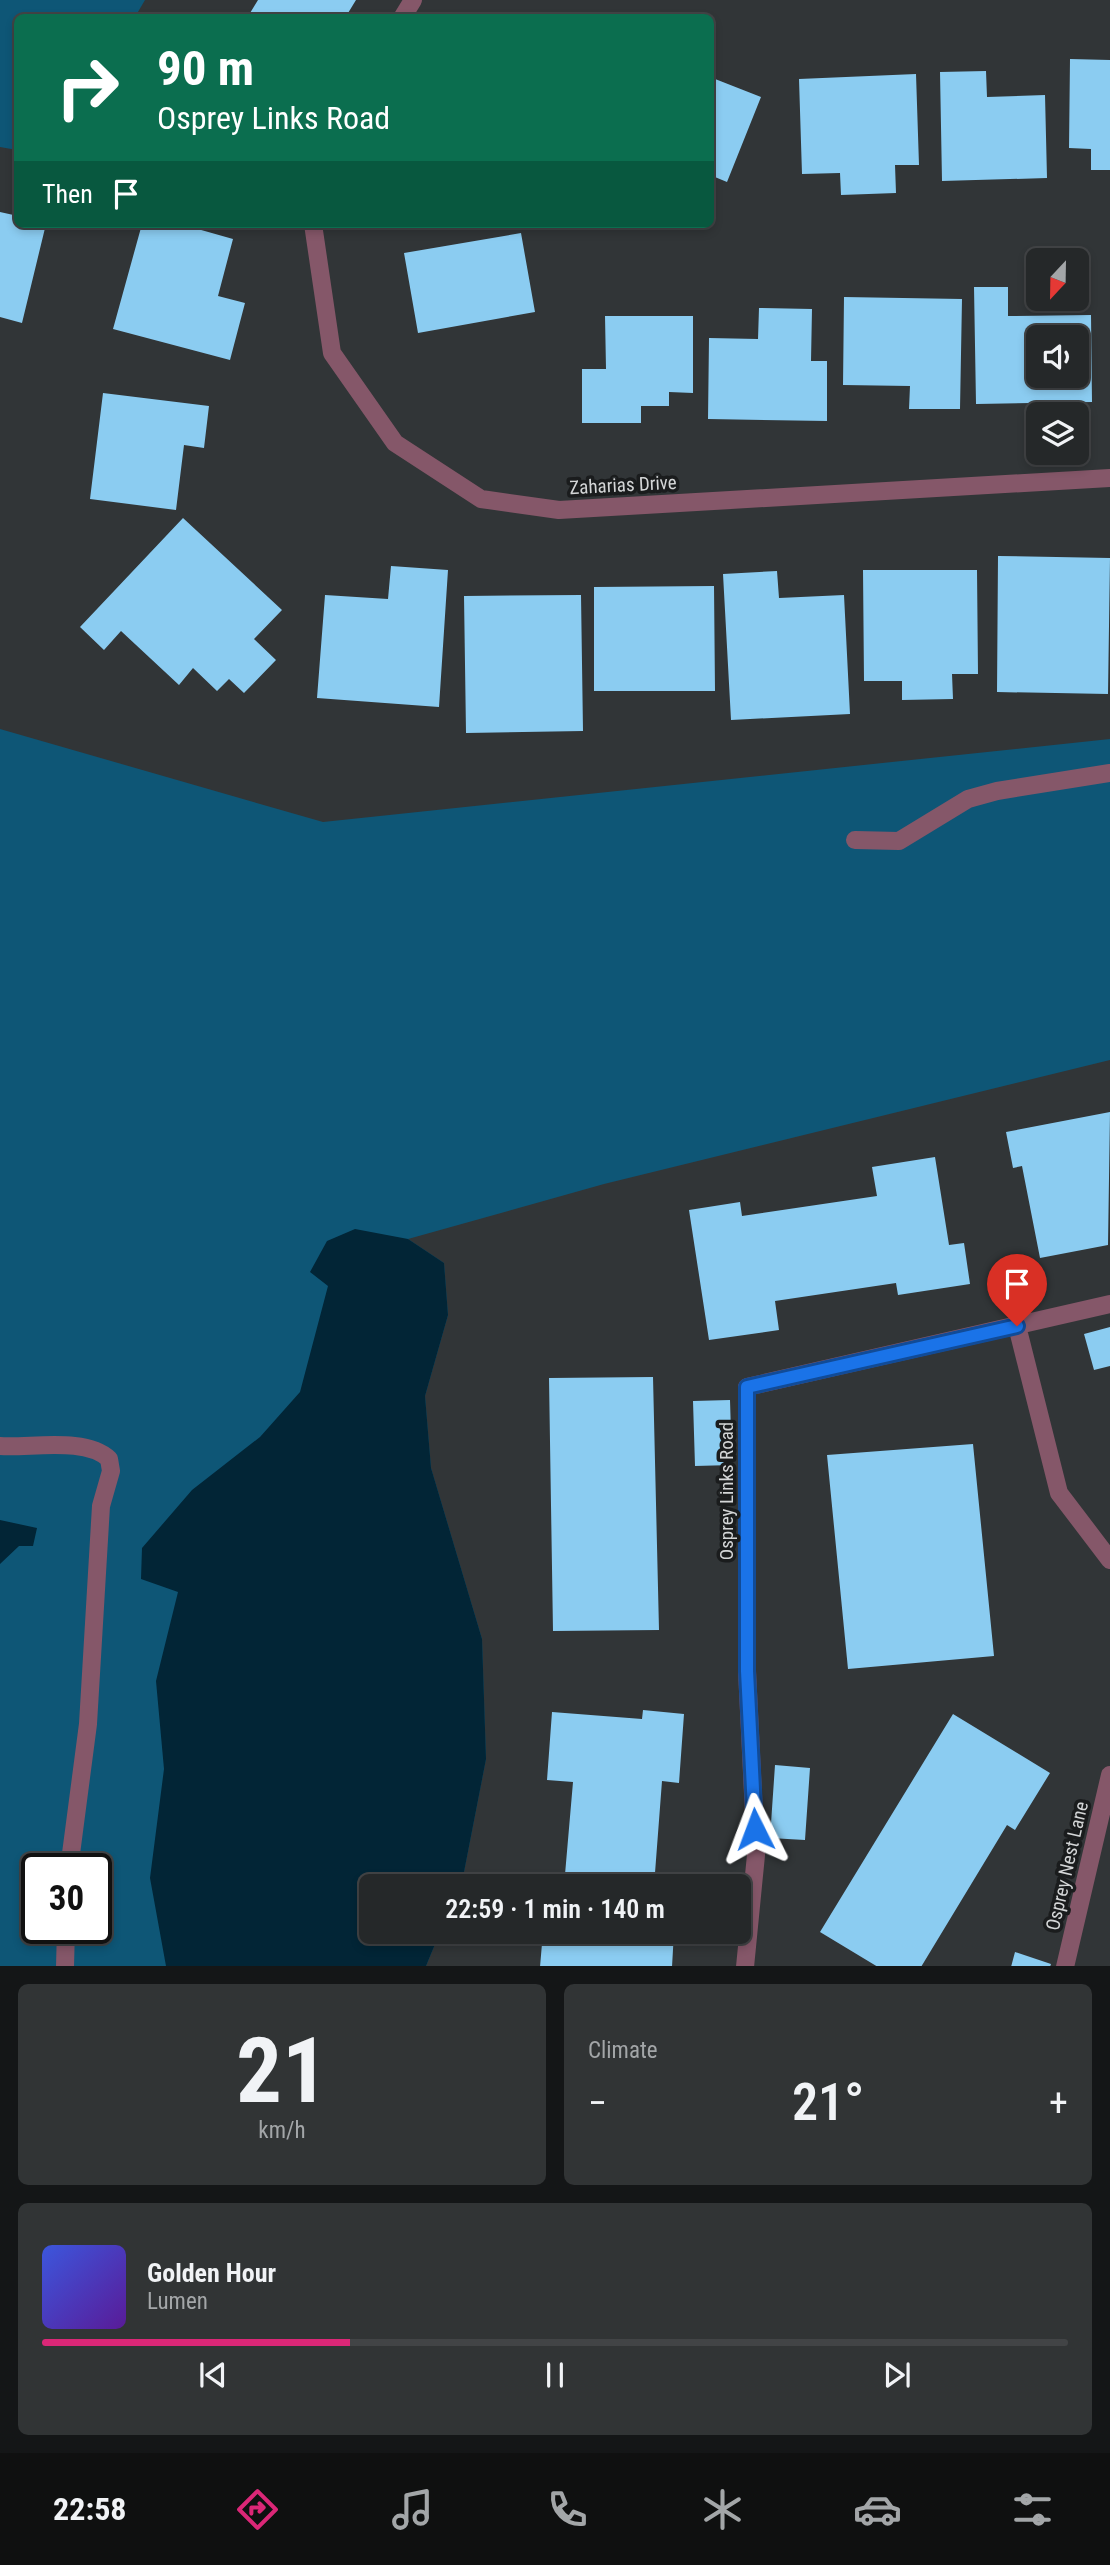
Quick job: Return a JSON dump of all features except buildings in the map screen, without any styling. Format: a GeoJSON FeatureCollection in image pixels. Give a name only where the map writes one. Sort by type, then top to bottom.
{"type":"FeatureCollection","features":[{"type":"Feature","properties":{"kind":"street","name":"Zaharias Drive"},"geometry":{"type":"LineString","coordinates":[[314,228],[332,353],[395,443],[481,499],[559,509],[1110,478]]}},
{"type":"Feature","properties":{"kind":"street"},"geometry":{"type":"LineString","coordinates":[[855,840],[899,841],[968,799],[997,790],[1110,773]]}},
{"type":"Feature","properties":{"kind":"street","name":"Osprey Links Road"},"geometry":{"type":"LineString","coordinates":[[745,1966],[756,1855],[747,1671],[747,1387],[1110,1304]]}},
{"type":"Feature","properties":{"kind":"street"},"geometry":{"type":"LineString","coordinates":[[1017,1326],[1059,1493],[1110,1560]]}},
{"type":"Feature","properties":{"kind":"street"},"geometry":{"type":"LineString","coordinates":[[0,1446],[86,1446],[101,1451],[110,1459],[111,1471],[101,1506],[88,1724],[71,1853]]}},
{"type":"Feature","properties":{"kind":"street","name":"Osprey Nest Lane"},"geometry":{"type":"LineString","coordinates":[[1065,1966],[1110,1775]]}},
{"type":"Feature","properties":{"kind":"street"},"geometry":{"type":"LineString","coordinates":[[65,1966],[66,1944]]}},
{"type":"Feature","properties":{"kind":"shaded area"},"geometry":{"type":"Polygon","coordinates":[[[0,0],[145,0],[137,14],[14,14],[14,149],[0,147],[0,0]]]}},
{"type":"Feature","properties":{"kind":"shaded area"},"geometry":{"type":"Polygon","coordinates":[[[0,729],[323,822],[1110,739],[1110,1060],[604,1184],[408,1239],[444,1263],[448,1315],[425,1396],[431,1468],[482,1639],[486,1759],[463,1874],[359,1874],[359,1944],[435,1944],[426,1966],[0,1966],[0,729]]]}},
{"type":"Feature","properties":{"kind":"shaded area"},"geometry":{"type":"Polygon","coordinates":[[[355,1229],[408,1239],[444,1263],[448,1315],[425,1396],[431,1468],[482,1639],[486,1759],[464,1872],[359,1874],[359,1944],[435,1944],[426,1966],[166,1966],[150,1878],[164,1769],[156,1681],[178,1592],[141,1579],[142,1548],[192,1490],[260,1437],[300,1392],[328,1286],[310,1272],[327,1241],[355,1229]]]}},
{"type":"Feature","properties":{"kind":"shaded area"},"geometry":{"type":"Polygon","coordinates":[[[0,1520],[37,1528],[33,1546],[19,1546],[0,1564],[0,1520]]]}},
{"type":"Feature","properties":{"kind":"route"},"geometry":{"type":"LineString","coordinates":[[755,1829],[747,1671],[747,1387],[1017,1326]]}}]}
